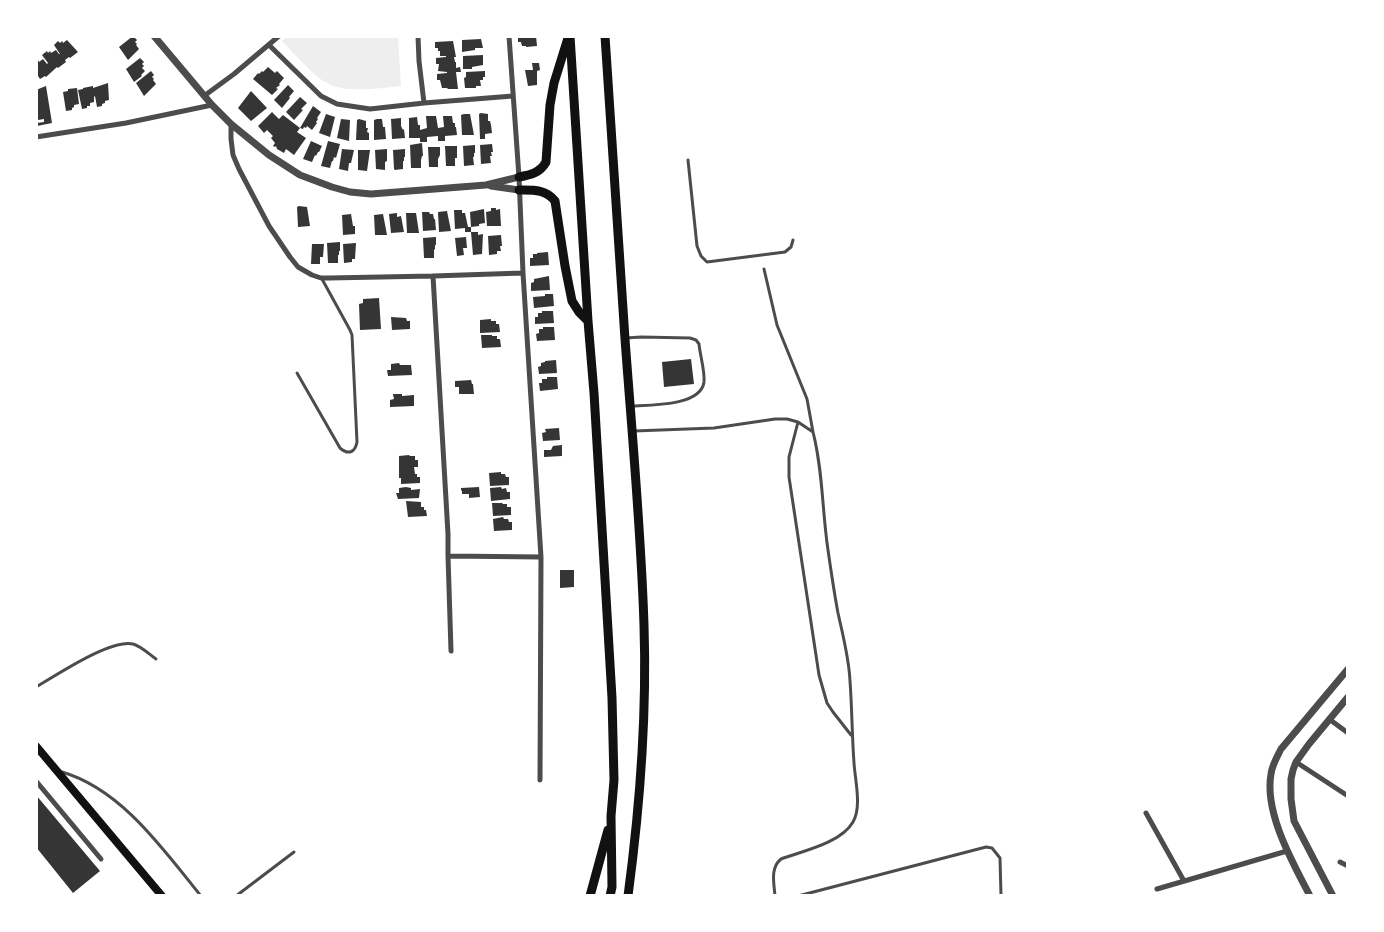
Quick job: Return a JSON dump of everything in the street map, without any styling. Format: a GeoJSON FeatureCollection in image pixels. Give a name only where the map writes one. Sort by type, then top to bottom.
{"type":"FeatureCollection","features":[{"type":"Feature","properties":{"kind":"highway"},"geometry":{"type":"LineString","coordinates":[[519,177],[536,173],[546,162],[554,83],[569,36]]}},
{"type":"Feature","properties":{"kind":"highway"},"geometry":{"type":"LineString","coordinates":[[569,36],[594,393],[612,698],[614,780],[610,896]]}},
{"type":"Feature","properties":{"kind":"highway"},"geometry":{"type":"LineString","coordinates":[[605,36],[643,605],[644,676],[638,823],[628,896]]}},
{"type":"Feature","properties":{"kind":"highway"},"geometry":{"type":"LineString","coordinates":[[519,190],[543,192],[553,197],[572,301],[588,321]]}},
{"type":"Feature","properties":{"kind":"highway"},"geometry":{"type":"LineString","coordinates":[[590,896],[611,816]]}},
{"type":"Feature","properties":{"kind":"main road"},"geometry":{"type":"LineString","coordinates":[[36,746],[162,896]]}},
{"type":"Feature","properties":{"kind":"street"},"geometry":{"type":"LineString","coordinates":[[154,36],[204,96],[231,124],[269,155],[300,175],[332,188],[370,194],[486,185],[519,177]]}},
{"type":"Feature","properties":{"kind":"street"},"geometry":{"type":"LineString","coordinates":[[204,96],[279,36]]}},
{"type":"Feature","properties":{"kind":"street"},"geometry":{"type":"LineString","coordinates":[[418,36],[424,103]]}},
{"type":"Feature","properties":{"kind":"street"},"geometry":{"type":"LineString","coordinates":[[509,36],[541,557],[540,780]]}},
{"type":"Feature","properties":{"kind":"street"},"geometry":{"type":"LineString","coordinates":[[269,45],[321,96],[337,104],[370,109],[513,96]]}},
{"type":"Feature","properties":{"kind":"street"},"geometry":{"type":"LineString","coordinates":[[36,136],[126,123],[212,105]]}},
{"type":"Feature","properties":{"kind":"street"},"geometry":{"type":"LineString","coordinates":[[231,124],[231,139],[236,162],[269,226],[298,267],[312,275],[321,278],[523,273]]}},
{"type":"Feature","properties":{"kind":"street"},"geometry":{"type":"LineString","coordinates":[[486,185],[519,190]]}},
{"type":"Feature","properties":{"kind":"street"},"geometry":{"type":"LineString","coordinates":[[433,276],[448,534],[451,651]]}},
{"type":"Feature","properties":{"kind":"street"},"geometry":{"type":"LineString","coordinates":[[448,556],[541,557]]}},
{"type":"Feature","properties":{"kind":"street"},"geometry":{"type":"LineString","coordinates":[[1310,896],[1287,851],[1277,825],[1272,804],[1271,774],[1275,760],[1294,732],[1348,669]]}},
{"type":"Feature","properties":{"kind":"street"},"geometry":{"type":"LineString","coordinates":[[1333,896],[1294,821],[1291,779],[1296,762],[1348,697]]}},
{"type":"Feature","properties":{"kind":"street"},"geometry":{"type":"LineString","coordinates":[[1329,719],[1348,733]]}},
{"type":"Feature","properties":{"kind":"street"},"geometry":{"type":"LineString","coordinates":[[1296,762],[1348,796]]}},
{"type":"Feature","properties":{"kind":"street"},"geometry":{"type":"LineString","coordinates":[[36,781],[101,859]]}},
{"type":"Feature","properties":{"kind":"street"},"geometry":{"type":"LineString","coordinates":[[1146,813],[1184,881]]}},
{"type":"Feature","properties":{"kind":"street"},"geometry":{"type":"LineString","coordinates":[[1157,889],[1287,851]]}},
{"type":"Feature","properties":{"kind":"street"},"geometry":{"type":"LineString","coordinates":[[1340,862],[1348,866]]}},
{"type":"Feature","properties":{"kind":"lane"},"geometry":{"type":"LineString","coordinates":[[688,160],[697,246],[701,256],[707,262],[785,252],[791,247],[793,240]]}},
{"type":"Feature","properties":{"kind":"lane"},"geometry":{"type":"LineString","coordinates":[[764,269],[777,325],[807,399],[818,452],[827,549],[850,680],[858,807],[853,822],[839,837],[776,863],[774,868],[775,896]]}},
{"type":"Feature","properties":{"kind":"lane"},"geometry":{"type":"LineString","coordinates":[[297,373],[340,448],[344,452],[353,451],[357,442],[352,335],[321,278]]}},
{"type":"Feature","properties":{"kind":"lane"},"geometry":{"type":"LineString","coordinates":[[625,338],[690,338],[696,340],[699,344],[704,381],[698,394],[690,398],[669,403],[630,406]]}},
{"type":"Feature","properties":{"kind":"lane"},"geometry":{"type":"LineString","coordinates":[[633,431],[714,429],[787,419],[798,422],[813,432]]}},
{"type":"Feature","properties":{"kind":"lane"},"geometry":{"type":"LineString","coordinates":[[798,422],[789,457],[789,477],[819,675],[827,703],[852,736]]}},
{"type":"Feature","properties":{"kind":"lane"},"geometry":{"type":"LineString","coordinates":[[36,687],[102,650],[119,644],[134,644],[156,659]]}},
{"type":"Feature","properties":{"kind":"lane"},"geometry":{"type":"LineString","coordinates":[[57,770],[87,781],[120,805],[168,855],[201,896]]}},
{"type":"Feature","properties":{"kind":"lane"},"geometry":{"type":"LineString","coordinates":[[798,896],[986,847],[993,848],[999,858],[1001,896]]}},
{"type":"Feature","properties":{"kind":"lane"},"geometry":{"type":"LineString","coordinates":[[236,896],[294,852]]}},
{"type":"Feature","properties":{"kind":"shaded area"},"geometry":{"type":"Polygon","coordinates":[[[288,36],[398,36],[401,86],[347,89],[331,85],[311,71],[282,41],[288,36]]]}},
{"type":"Feature","properties":{"kind":"building"},"geometry":{"type":"Polygon","coordinates":[[[133,36],[137,40],[135,42],[139,49],[128,60],[119,47],[133,36]]]}},
{"type":"Feature","properties":{"kind":"building"},"geometry":{"type":"Polygon","coordinates":[[[518,36],[536,36],[537,46],[522,46],[521,42],[518,42],[518,36]]]}},
{"type":"Feature","properties":{"kind":"building"},"geometry":{"type":"Polygon","coordinates":[[[481,39],[483,48],[462,52],[462,40],[481,39]]]}},
{"type":"Feature","properties":{"kind":"building"},"geometry":{"type":"Polygon","coordinates":[[[67,40],[78,52],[46,77],[40,79],[36,73],[36,62],[43,59],[47,64],[42,55],[47,51],[51,53],[56,50],[60,54],[54,45],[58,41],[63,43],[67,40]]]}},
{"type":"Feature","properties":{"kind":"building"},"geometry":{"type":"Polygon","coordinates":[[[453,41],[456,68],[460,67],[461,72],[456,72],[458,89],[442,88],[440,80],[437,80],[437,74],[447,72],[438,71],[439,64],[436,64],[436,58],[446,56],[440,56],[440,51],[435,48],[435,42],[453,41]]]}},
{"type":"Feature","properties":{"kind":"building"},"geometry":{"type":"Polygon","coordinates":[[[483,55],[483,65],[463,69],[463,56],[483,55]]]}},
{"type":"Feature","properties":{"kind":"building"},"geometry":{"type":"Polygon","coordinates":[[[140,58],[144,62],[142,68],[145,71],[134,82],[126,69],[140,58]]]}},
{"type":"Feature","properties":{"kind":"building"},"geometry":{"type":"Polygon","coordinates":[[[532,63],[539,63],[540,70],[537,71],[537,85],[528,86],[525,70],[533,70],[532,63]]]}},
{"type":"Feature","properties":{"kind":"building"},"geometry":{"type":"Polygon","coordinates":[[[268,67],[275,73],[277,71],[284,78],[272,95],[253,79],[268,67]]]}},
{"type":"Feature","properties":{"kind":"building"},"geometry":{"type":"Polygon","coordinates":[[[151,71],[156,84],[144,96],[136,83],[151,71]]]}},
{"type":"Feature","properties":{"kind":"building"},"geometry":{"type":"Polygon","coordinates":[[[485,71],[485,77],[480,80],[481,86],[465,88],[466,72],[485,71]]]}},
{"type":"Feature","properties":{"kind":"building"},"geometry":{"type":"Polygon","coordinates":[[[108,83],[109,100],[97,107],[95,96],[90,106],[82,109],[78,90],[108,83]]]}},
{"type":"Feature","properties":{"kind":"building"},"geometry":{"type":"Polygon","coordinates":[[[288,85],[294,91],[282,108],[274,100],[288,85]]]}},
{"type":"Feature","properties":{"kind":"building"},"geometry":{"type":"Polygon","coordinates":[[[46,86],[52,123],[37,126],[37,123],[44,122],[44,119],[36,118],[36,90],[46,86]]]}},
{"type":"Feature","properties":{"kind":"building"},"geometry":{"type":"Polygon","coordinates":[[[77,88],[79,104],[74,105],[72,110],[66,111],[63,92],[77,88]]]}},
{"type":"Feature","properties":{"kind":"building"},"geometry":{"type":"Polygon","coordinates":[[[251,91],[267,108],[251,121],[238,108],[251,91]]]}},
{"type":"Feature","properties":{"kind":"building"},"geometry":{"type":"Polygon","coordinates":[[[300,97],[307,103],[294,120],[286,112],[300,97]]]}},
{"type":"Feature","properties":{"kind":"building"},"geometry":{"type":"Polygon","coordinates":[[[313,106],[321,112],[317,123],[312,130],[307,126],[300,128],[313,106]]]}},
{"type":"Feature","properties":{"kind":"building"},"geometry":{"type":"Polygon","coordinates":[[[272,112],[279,119],[283,115],[300,128],[297,132],[306,138],[294,155],[286,149],[284,153],[273,146],[275,143],[271,138],[273,136],[267,130],[264,133],[258,126],[272,112]]]}},
{"type":"Feature","properties":{"kind":"building"},"geometry":{"type":"Polygon","coordinates":[[[326,114],[335,117],[330,137],[319,133],[326,114]]]}},
{"type":"Feature","properties":{"kind":"building"},"geometry":{"type":"Polygon","coordinates":[[[470,114],[474,135],[462,135],[461,115],[470,114]]]}},
{"type":"Feature","properties":{"kind":"building"},"geometry":{"type":"Polygon","coordinates":[[[479,114],[488,114],[488,121],[491,125],[492,133],[485,134],[485,139],[480,139],[479,114]]]}},
{"type":"Feature","properties":{"kind":"building"},"geometry":{"type":"Polygon","coordinates":[[[426,116],[436,116],[438,128],[444,127],[443,116],[452,116],[457,135],[445,136],[445,141],[438,141],[438,136],[427,137],[427,142],[420,142],[420,138],[409,138],[409,118],[417,117],[420,130],[427,128],[426,116]]]}},
{"type":"Feature","properties":{"kind":"building"},"geometry":{"type":"Polygon","coordinates":[[[401,118],[405,138],[392,139],[391,119],[401,118]]]}},
{"type":"Feature","properties":{"kind":"building"},"geometry":{"type":"Polygon","coordinates":[[[341,119],[350,120],[349,141],[337,138],[341,119]]]}},
{"type":"Feature","properties":{"kind":"building"},"geometry":{"type":"Polygon","coordinates":[[[382,119],[386,139],[374,140],[374,120],[382,119]]]}},
{"type":"Feature","properties":{"kind":"building"},"geometry":{"type":"Polygon","coordinates":[[[357,120],[366,121],[369,140],[356,140],[357,120]]]}},
{"type":"Feature","properties":{"kind":"building"},"geometry":{"type":"Polygon","coordinates":[[[311,141],[322,146],[312,162],[303,159],[311,141]]]}},
{"type":"Feature","properties":{"kind":"building"},"geometry":{"type":"Polygon","coordinates":[[[328,141],[340,144],[330,168],[321,166],[328,141]]]}},
{"type":"Feature","properties":{"kind":"building"},"geometry":{"type":"Polygon","coordinates":[[[422,143],[421,168],[411,168],[410,145],[422,143]]]}},
{"type":"Feature","properties":{"kind":"building"},"geometry":{"type":"Polygon","coordinates":[[[492,144],[491,163],[481,164],[480,145],[492,144]]]}},
{"type":"Feature","properties":{"kind":"building"},"geometry":{"type":"Polygon","coordinates":[[[475,145],[474,165],[464,166],[463,146],[475,145]]]}},
{"type":"Feature","properties":{"kind":"building"},"geometry":{"type":"Polygon","coordinates":[[[445,146],[457,146],[455,166],[446,166],[445,146]]]}},
{"type":"Feature","properties":{"kind":"building"},"geometry":{"type":"Polygon","coordinates":[[[428,147],[440,147],[438,167],[429,167],[428,147]]]}},
{"type":"Feature","properties":{"kind":"building"},"geometry":{"type":"Polygon","coordinates":[[[342,149],[354,150],[348,171],[339,169],[342,149]]]}},
{"type":"Feature","properties":{"kind":"building"},"geometry":{"type":"Polygon","coordinates":[[[387,149],[385,170],[376,169],[375,150],[387,149]]]}},
{"type":"Feature","properties":{"kind":"building"},"geometry":{"type":"Polygon","coordinates":[[[405,149],[403,169],[395,170],[393,150],[405,149]]]}},
{"type":"Feature","properties":{"kind":"building"},"geometry":{"type":"Polygon","coordinates":[[[358,150],[370,150],[367,171],[358,170],[358,150]]]}},
{"type":"Feature","properties":{"kind":"building"},"geometry":{"type":"Polygon","coordinates":[[[297,207],[307,207],[310,226],[298,227],[297,207]]]}},
{"type":"Feature","properties":{"kind":"building"},"geometry":{"type":"Polygon","coordinates":[[[491,208],[500,209],[501,226],[487,226],[486,212],[491,211],[491,208]]]}},
{"type":"Feature","properties":{"kind":"building"},"geometry":{"type":"Polygon","coordinates":[[[484,209],[485,223],[471,227],[470,212],[484,209]]]}},
{"type":"Feature","properties":{"kind":"building"},"geometry":{"type":"Polygon","coordinates":[[[454,210],[462,210],[462,213],[465,213],[471,232],[465,232],[465,228],[455,229],[454,210]]]}},
{"type":"Feature","properties":{"kind":"building"},"geometry":{"type":"Polygon","coordinates":[[[447,211],[451,231],[439,232],[438,212],[447,211]]]}},
{"type":"Feature","properties":{"kind":"building"},"geometry":{"type":"Polygon","coordinates":[[[422,212],[433,214],[436,230],[423,231],[422,212]]]}},
{"type":"Feature","properties":{"kind":"building"},"geometry":{"type":"Polygon","coordinates":[[[397,213],[397,217],[401,216],[404,232],[391,233],[389,214],[397,213]]]}},
{"type":"Feature","properties":{"kind":"building"},"geometry":{"type":"Polygon","coordinates":[[[406,213],[416,213],[419,233],[407,233],[406,213]]]}},
{"type":"Feature","properties":{"kind":"building"},"geometry":{"type":"Polygon","coordinates":[[[351,214],[355,234],[343,235],[342,215],[351,214]]]}},
{"type":"Feature","properties":{"kind":"building"},"geometry":{"type":"Polygon","coordinates":[[[383,214],[387,235],[375,235],[374,215],[383,214]]]}},
{"type":"Feature","properties":{"kind":"building"},"geometry":{"type":"Polygon","coordinates":[[[471,232],[478,232],[478,235],[483,234],[482,254],[473,255],[471,232]]]}},
{"type":"Feature","properties":{"kind":"building"},"geometry":{"type":"Polygon","coordinates":[[[501,235],[501,251],[489,255],[488,236],[501,235]]]}},
{"type":"Feature","properties":{"kind":"building"},"geometry":{"type":"Polygon","coordinates":[[[436,237],[434,258],[424,258],[423,238],[436,237]]]}},
{"type":"Feature","properties":{"kind":"building"},"geometry":{"type":"Polygon","coordinates":[[[466,237],[467,248],[463,248],[464,255],[457,256],[455,238],[466,237]]]}},
{"type":"Feature","properties":{"kind":"building"},"geometry":{"type":"Polygon","coordinates":[[[340,242],[338,263],[328,263],[327,243],[340,242]]]}},
{"type":"Feature","properties":{"kind":"building"},"geometry":{"type":"Polygon","coordinates":[[[356,243],[355,259],[344,263],[343,244],[356,243]]]}},
{"type":"Feature","properties":{"kind":"building"},"geometry":{"type":"Polygon","coordinates":[[[312,244],[324,244],[320,264],[311,264],[312,244]]]}},
{"type":"Feature","properties":{"kind":"building"},"geometry":{"type":"Polygon","coordinates":[[[548,252],[549,265],[530,266],[530,258],[533,258],[533,254],[548,252]]]}},
{"type":"Feature","properties":{"kind":"building"},"geometry":{"type":"Polygon","coordinates":[[[549,276],[550,290],[531,291],[531,283],[534,279],[549,276]]]}},
{"type":"Feature","properties":{"kind":"building"},"geometry":{"type":"Polygon","coordinates":[[[545,294],[553,294],[554,306],[534,308],[533,297],[545,296],[545,294]]]}},
{"type":"Feature","properties":{"kind":"building"},"geometry":{"type":"Polygon","coordinates":[[[379,298],[381,329],[360,330],[359,304],[363,303],[363,299],[379,298]]]}},
{"type":"Feature","properties":{"kind":"building"},"geometry":{"type":"Polygon","coordinates":[[[553,311],[554,323],[535,324],[535,317],[538,317],[538,313],[553,311]]]}},
{"type":"Feature","properties":{"kind":"building"},"geometry":{"type":"Polygon","coordinates":[[[391,317],[406,318],[410,321],[410,329],[392,330],[391,317]]]}},
{"type":"Feature","properties":{"kind":"building"},"geometry":{"type":"Polygon","coordinates":[[[491,319],[499,324],[500,332],[480,333],[480,320],[491,319]]]}},
{"type":"Feature","properties":{"kind":"building"},"geometry":{"type":"Polygon","coordinates":[[[543,327],[554,327],[555,340],[537,341],[536,334],[543,327]]]}},
{"type":"Feature","properties":{"kind":"building"},"geometry":{"type":"Polygon","coordinates":[[[481,335],[497,336],[501,347],[482,348],[481,335]]]}},
{"type":"Feature","properties":{"kind":"building"},"geometry":{"type":"Polygon","coordinates":[[[691,359],[694,384],[664,387],[662,362],[691,359]]]}},
{"type":"Feature","properties":{"kind":"building"},"geometry":{"type":"Polygon","coordinates":[[[556,360],[557,373],[539,374],[538,367],[541,363],[556,360]]]}},
{"type":"Feature","properties":{"kind":"building"},"geometry":{"type":"Polygon","coordinates":[[[399,363],[400,365],[411,365],[412,375],[388,376],[387,370],[391,370],[391,364],[399,363]]]}},
{"type":"Feature","properties":{"kind":"building"},"geometry":{"type":"Polygon","coordinates":[[[547,377],[557,377],[558,389],[540,391],[539,383],[547,377]]]}},
{"type":"Feature","properties":{"kind":"building"},"geometry":{"type":"Polygon","coordinates":[[[471,380],[474,394],[459,394],[459,387],[455,387],[455,381],[471,380]]]}},
{"type":"Feature","properties":{"kind":"building"},"geometry":{"type":"Polygon","coordinates":[[[393,394],[414,395],[414,406],[390,407],[390,400],[394,399],[393,394]]]}},
{"type":"Feature","properties":{"kind":"building"},"geometry":{"type":"Polygon","coordinates":[[[559,428],[560,440],[543,441],[542,433],[546,432],[545,429],[559,428]]]}},
{"type":"Feature","properties":{"kind":"building"},"geometry":{"type":"Polygon","coordinates":[[[562,445],[562,456],[544,457],[544,450],[551,450],[553,446],[562,445]]]}},
{"type":"Feature","properties":{"kind":"building"},"geometry":{"type":"Polygon","coordinates":[[[399,456],[415,456],[415,460],[418,460],[418,467],[414,467],[415,474],[420,477],[420,483],[401,484],[399,456]]]}},
{"type":"Feature","properties":{"kind":"building"},"geometry":{"type":"Polygon","coordinates":[[[501,472],[509,477],[509,485],[490,486],[489,473],[501,472]]]}},
{"type":"Feature","properties":{"kind":"building"},"geometry":{"type":"Polygon","coordinates":[[[406,487],[411,490],[420,489],[419,498],[398,499],[396,493],[399,493],[399,488],[406,487]]]}},
{"type":"Feature","properties":{"kind":"building"},"geometry":{"type":"Polygon","coordinates":[[[479,487],[480,497],[469,498],[469,494],[462,494],[461,491],[461,488],[479,487]]]}},
{"type":"Feature","properties":{"kind":"building"},"geometry":{"type":"Polygon","coordinates":[[[501,487],[510,492],[510,499],[491,501],[490,488],[501,487]]]}},
{"type":"Feature","properties":{"kind":"building"},"geometry":{"type":"Polygon","coordinates":[[[406,501],[421,502],[421,507],[426,510],[427,516],[408,517],[406,501]]]}},
{"type":"Feature","properties":{"kind":"building"},"geometry":{"type":"Polygon","coordinates":[[[492,503],[507,504],[507,507],[511,507],[511,515],[493,516],[492,503]]]}},
{"type":"Feature","properties":{"kind":"building"},"geometry":{"type":"Polygon","coordinates":[[[503,517],[512,522],[512,530],[494,531],[493,519],[503,517]]]}},
{"type":"Feature","properties":{"kind":"building"},"geometry":{"type":"Polygon","coordinates":[[[560,570],[574,570],[574,587],[560,588],[560,570]]]}},
{"type":"Feature","properties":{"kind":"building"},"geometry":{"type":"Polygon","coordinates":[[[36,795],[100,871],[73,893],[36,847],[36,795]]]}}]}
